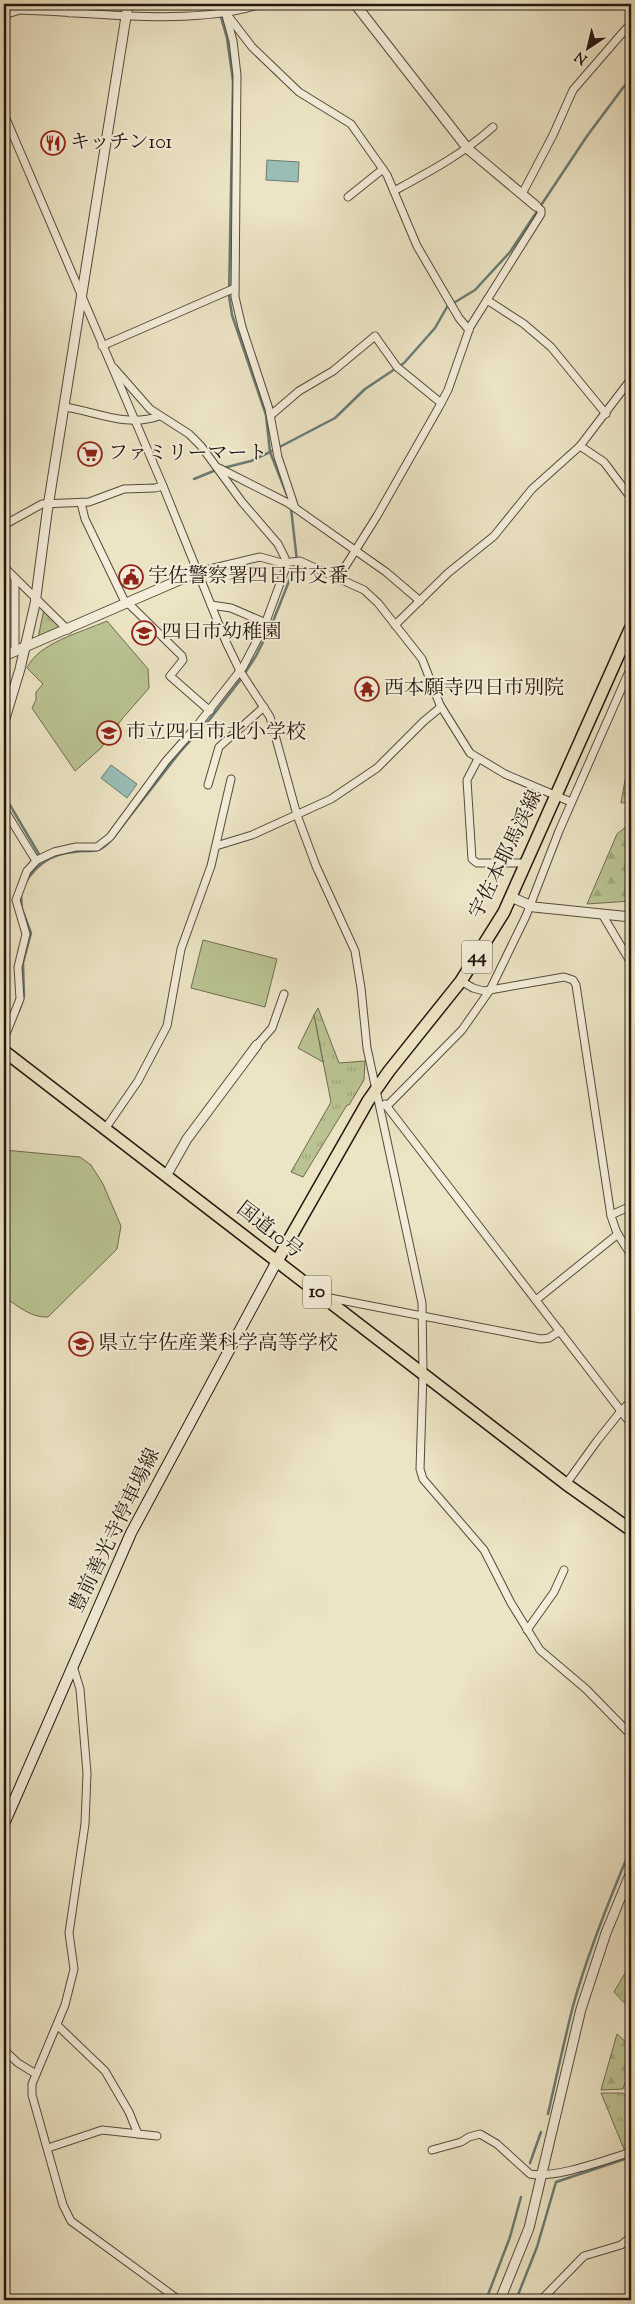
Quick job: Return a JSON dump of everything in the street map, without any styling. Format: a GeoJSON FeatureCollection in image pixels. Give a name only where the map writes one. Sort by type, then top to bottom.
{"type":"FeatureCollection","features":[{"type":"Feature","properties":{"kind":"main road","name":"宇佐本耶馬渓線"},"geometry":{"type":"LineString","coordinates":[[277,1261],[343,1142],[377,1088],[461,981],[511,898],[631,627]]}},
{"type":"Feature","properties":{"kind":"main road","name":"国道10号"},"geometry":{"type":"LineString","coordinates":[[4,1051],[566,1484],[631,1530]]}},
{"type":"Feature","properties":{"kind":"main road","name":"豊前善光寺停車場線"},"geometry":{"type":"LineString","coordinates":[[4,1824],[131,1533],[277,1261]]}},
{"type":"Feature","properties":{"kind":"street"},"geometry":{"type":"LineString","coordinates":[[64,4],[70,12]]}},
{"type":"Feature","properties":{"kind":"street"},"geometry":{"type":"LineString","coordinates":[[4,722],[25,648],[36,598],[48,503],[128,4]]}},
{"type":"Feature","properties":{"kind":"street"},"geometry":{"type":"LineString","coordinates":[[223,4],[233,41],[237,75],[234,288],[240,321],[271,415],[281,466],[295,508]]}},
{"type":"Feature","properties":{"kind":"street"},"geometry":{"type":"LineString","coordinates":[[4,15],[14,10],[126,15],[225,13],[261,4]]}},
{"type":"Feature","properties":{"kind":"street"},"geometry":{"type":"LineString","coordinates":[[338,578],[356,551],[442,403],[469,330],[541,214],[541,210],[467,148],[355,4]]}},
{"type":"Feature","properties":{"kind":"street"},"geometry":{"type":"LineString","coordinates":[[225,13],[252,47],[299,92],[348,121],[384,169],[417,246],[458,318],[469,330]]}},
{"type":"Feature","properties":{"kind":"street"},"geometry":{"type":"LineString","coordinates":[[522,194],[553,135],[572,90],[631,23]]}},
{"type":"Feature","properties":{"kind":"street"},"geometry":{"type":"LineString","coordinates":[[5,119],[163,486],[211,605],[242,675],[264,707],[274,728],[297,816],[316,866],[355,951],[367,1048],[421,1298],[423,1373],[420,1472],[423,1479],[484,1550],[527,1630],[548,1658],[586,1689],[631,1735]]}},
{"type":"Feature","properties":{"kind":"street"},"geometry":{"type":"LineString","coordinates":[[394,191],[467,148],[493,127]]}},
{"type":"Feature","properties":{"kind":"street"},"geometry":{"type":"LineString","coordinates":[[348,197],[384,169]]}},
{"type":"Feature","properties":{"kind":"street"},"geometry":{"type":"LineString","coordinates":[[102,346],[234,288]]}},
{"type":"Feature","properties":{"kind":"street"},"geometry":{"type":"LineString","coordinates":[[487,300],[524,324],[551,347],[606,414]]}},
{"type":"Feature","properties":{"kind":"street"},"geometry":{"type":"LineString","coordinates":[[271,415],[299,391],[333,371],[376,336],[397,366],[442,403]]}},
{"type":"Feature","properties":{"kind":"street"},"geometry":{"type":"LineString","coordinates":[[4,1039],[20,999],[18,964],[26,934],[16,905],[16,894],[27,871],[36,861],[63,849],[93,848],[103,844],[170,756],[242,675],[266,623],[286,570],[286,562],[278,544],[242,502],[193,438],[159,416],[138,398],[108,359]]}},
{"type":"Feature","properties":{"kind":"street"},"geometry":{"type":"LineString","coordinates":[[394,625],[448,573],[494,536],[532,489],[580,446],[631,379]]}},
{"type":"Feature","properties":{"kind":"street"},"geometry":{"type":"LineString","coordinates":[[64,407],[85,409],[101,416],[134,420],[159,416]]}},
{"type":"Feature","properties":{"kind":"street"},"geometry":{"type":"LineString","coordinates":[[580,446],[604,462],[631,498]]}},
{"type":"Feature","properties":{"kind":"street"},"geometry":{"type":"LineString","coordinates":[[217,467],[262,488],[295,508],[394,579],[420,601]]}},
{"type":"Feature","properties":{"kind":"street"},"geometry":{"type":"LineString","coordinates":[[4,525],[28,511],[48,503],[81,503],[94,501],[126,488],[155,488],[163,486]]}},
{"type":"Feature","properties":{"kind":"street"},"geometry":{"type":"LineString","coordinates":[[81,503],[86,519],[127,604],[182,656],[181,664],[170,676],[210,711]]}},
{"type":"Feature","properties":{"kind":"street"},"geometry":{"type":"LineString","coordinates":[[4,656],[68,630],[198,572],[258,557],[282,563],[303,561],[356,586],[372,596],[422,659],[441,707],[463,744],[478,759],[505,774],[571,802]]}},
{"type":"Feature","properties":{"kind":"street"},"geometry":{"type":"LineString","coordinates":[[4,566],[68,630]]}},
{"type":"Feature","properties":{"kind":"street"},"geometry":{"type":"LineString","coordinates":[[14,652],[15,578]]}},
{"type":"Feature","properties":{"kind":"street"},"geometry":{"type":"LineString","coordinates":[[211,605],[231,608],[266,623]]}},
{"type":"Feature","properties":{"kind":"street","name":"44"},"geometry":{"type":"LineString","coordinates":[[387,1106],[414,1082],[462,1030],[490,990],[529,906],[571,802],[631,667]]}},
{"type":"Feature","properties":{"kind":"street"},"geometry":{"type":"LineString","coordinates":[[208,785],[219,747],[264,707]]}},
{"type":"Feature","properties":{"kind":"street"},"geometry":{"type":"LineString","coordinates":[[216,846],[244,838],[297,816],[331,799],[372,772],[441,707]]}},
{"type":"Feature","properties":{"kind":"street"},"geometry":{"type":"LineString","coordinates":[[478,759],[467,780],[472,859],[477,863],[527,863]]}},
{"type":"Feature","properties":{"kind":"street"},"geometry":{"type":"LineString","coordinates":[[105,1129],[138,1081],[167,1026],[181,949],[211,866],[231,779]]}},
{"type":"Feature","properties":{"kind":"street"},"geometry":{"type":"LineString","coordinates":[[4,810],[36,861]]}},
{"type":"Feature","properties":{"kind":"street"},"geometry":{"type":"LineString","coordinates":[[511,898],[529,906],[631,917]]}},
{"type":"Feature","properties":{"kind":"street"},"geometry":{"type":"LineString","coordinates":[[602,914],[631,963]]}},
{"type":"Feature","properties":{"kind":"street"},"geometry":{"type":"LineString","coordinates":[[461,981],[473,988],[490,990],[564,977],[570,977],[576,984],[611,1215],[618,1234],[631,1256]]}},
{"type":"Feature","properties":{"kind":"street"},"geometry":{"type":"LineString","coordinates":[[166,1176],[187,1139],[257,1045],[272,1028],[284,994]]}},
{"type":"Feature","properties":{"kind":"street"},"geometry":{"type":"LineString","coordinates":[[377,1088],[387,1106],[631,1424]]}},
{"type":"Feature","properties":{"kind":"street"},"geometry":{"type":"LineString","coordinates":[[611,1215],[631,1206]]}},
{"type":"Feature","properties":{"kind":"street"},"geometry":{"type":"LineString","coordinates":[[536,1300],[618,1234]]}},
{"type":"Feature","properties":{"kind":"street"},"geometry":{"type":"LineString","coordinates":[[322,1296],[422,1314],[541,1339],[549,1338],[560,1331]]}},
{"type":"Feature","properties":{"kind":"street"},"geometry":{"type":"LineString","coordinates":[[566,1484],[621,1411],[631,1401]]}},
{"type":"Feature","properties":{"kind":"street"},"geometry":{"type":"LineString","coordinates":[[527,1630],[554,1592],[564,1570]]}},
{"type":"Feature","properties":{"kind":"street"},"geometry":{"type":"LineString","coordinates":[[72,1665],[80,1689],[87,1773],[85,1824],[69,1933],[74,1969],[73,1979],[57,2025],[32,2084],[32,2095],[63,2205],[71,2221],[179,2300]]}},
{"type":"Feature","properties":{"kind":"street"},"geometry":{"type":"LineString","coordinates":[[500,2300],[529,2228],[581,2009],[606,1933],[631,1872]]}},
{"type":"Feature","properties":{"kind":"street"},"geometry":{"type":"LineString","coordinates":[[57,2025],[104,2071],[128,2112],[138,2134]]}},
{"type":"Feature","properties":{"kind":"street"},"geometry":{"type":"LineString","coordinates":[[4,2050],[18,2063],[36,2074]]}},
{"type":"Feature","properties":{"kind":"street"},"geometry":{"type":"LineString","coordinates":[[48,2148],[102,2130],[157,2136]]}},
{"type":"Feature","properties":{"kind":"street"},"geometry":{"type":"LineString","coordinates":[[432,2150],[461,2142],[469,2137],[480,2134],[497,2144],[530,2174],[543,2175],[555,2174],[631,2152]]}},
{"type":"Feature","properties":{"kind":"street"},"geometry":{"type":"LineString","coordinates":[[541,2300],[584,2256],[621,2245],[631,2237]]}},
{"type":"Feature","properties":{"kind":"green space"},"geometry":{"type":"Polygon","coordinates":[[[44,609],[64,629],[38,638],[44,609]]]}},
{"type":"Feature","properties":{"kind":"green space"},"geometry":{"type":"Polygon","coordinates":[[[107,621],[148,669],[149,688],[122,719],[101,748],[75,771],[32,708],[36,700],[36,692],[43,684],[27,668],[33,659],[51,645],[107,621]]]}},
{"type":"Feature","properties":{"kind":"green space"},"geometry":{"type":"Polygon","coordinates":[[[631,746],[631,802],[621,803],[631,746]]]}},
{"type":"Feature","properties":{"kind":"green space"},"geometry":{"type":"Polygon","coordinates":[[[631,823],[631,901],[587,904],[617,834],[631,823]]]}},
{"type":"Feature","properties":{"kind":"green space"},"geometry":{"type":"Polygon","coordinates":[[[203,940],[277,959],[265,1007],[191,988],[203,940]]]}},
{"type":"Feature","properties":{"kind":"green space"},"geometry":{"type":"Polygon","coordinates":[[[318,1008],[339,1063],[365,1061],[364,1080],[303,1177],[291,1172],[331,1102],[314,1015],[318,1008]]]}},
{"type":"Feature","properties":{"kind":"green space"},"geometry":{"type":"Polygon","coordinates":[[[314,1015],[323,1062],[298,1048],[314,1015]]]}},
{"type":"Feature","properties":{"kind":"green space"},"geometry":{"type":"Polygon","coordinates":[[[4,1150],[80,1157],[91,1165],[103,1184],[121,1226],[117,1249],[48,1317],[36,1316],[4,1297],[4,1150]]]}},
{"type":"Feature","properties":{"kind":"green space"},"geometry":{"type":"Polygon","coordinates":[[[631,1963],[631,2008],[630,2009],[614,1992],[631,1963]]]}},
{"type":"Feature","properties":{"kind":"green space"},"geometry":{"type":"Polygon","coordinates":[[[617,2034],[631,2047],[631,2063],[623,2089],[601,2090],[617,2034]]]}},
{"type":"Feature","properties":{"kind":"green space"},"geometry":{"type":"Polygon","coordinates":[[[601,2093],[623,2093],[631,2103],[631,2147],[624,2149],[601,2093]]]}},
{"type":"Feature","properties":{"kind":"water"},"geometry":{"type":"Polygon","coordinates":[[[267,160],[299,162],[298,182],[266,180],[267,160]]]}},
{"type":"Feature","properties":{"kind":"water"},"geometry":{"type":"Polygon","coordinates":[[[111,765],[137,784],[127,798],[101,778],[111,765]]]}},
{"type":"Feature","properties":{"kind":"waterway"},"geometry":{"type":"LineString","coordinates":[[217,4],[227,38],[233,81],[229,296],[232,315],[266,415],[270,452],[251,461],[223,468]]}},
{"type":"Feature","properties":{"kind":"waterway"},"geometry":{"type":"LineString","coordinates":[[287,495],[270,452],[335,418],[365,389],[404,363],[435,328],[447,307],[475,290],[510,252],[587,136],[631,77]]}},
{"type":"Feature","properties":{"kind":"waterway"},"geometry":{"type":"LineString","coordinates":[[194,479],[216,470]]}},
{"type":"Feature","properties":{"kind":"waterway"},"geometry":{"type":"LineString","coordinates":[[116,834],[180,752],[210,719],[256,656],[272,624],[297,561],[291,508]]}},
{"type":"Feature","properties":{"kind":"waterway"},"geometry":{"type":"LineString","coordinates":[[4,795],[40,856]]}},
{"type":"Feature","properties":{"kind":"waterway"},"geometry":{"type":"LineString","coordinates":[[25,883],[34,870],[45,861],[66,853],[99,850],[113,838]]}},
{"type":"Feature","properties":{"kind":"waterway"},"geometry":{"type":"LineString","coordinates":[[19,1011],[24,996],[23,963],[31,933],[22,909],[21,895]]}},
{"type":"Feature","properties":{"kind":"waterway"},"geometry":{"type":"LineString","coordinates":[[548,2114],[585,1966],[631,1848]]}},
{"type":"Feature","properties":{"kind":"waterway"},"geometry":{"type":"LineString","coordinates":[[530,2163],[541,2132]]}},
{"type":"Feature","properties":{"kind":"waterway"},"geometry":{"type":"LineString","coordinates":[[516,2300],[537,2247],[556,2182],[631,2157]]}},
{"type":"Feature","properties":{"kind":"waterway"},"geometry":{"type":"LineString","coordinates":[[486,2300],[510,2237],[521,2197]]}},
{"type":"Feature","properties":{"kind":"place","name":"キッチン101"},"geometry":{"type":"Point","coordinates":[53,143]}},
{"type":"Feature","properties":{"kind":"place","name":"ファミリーマート"},"geometry":{"type":"Point","coordinates":[90,454]}},
{"type":"Feature","properties":{"kind":"place","name":"宇佐警察署四日市交番"},"geometry":{"type":"Point","coordinates":[131,577]}},
{"type":"Feature","properties":{"kind":"place","name":"四日市幼稚園"},"geometry":{"type":"Point","coordinates":[144,633]}},
{"type":"Feature","properties":{"kind":"place","name":"西本願寺四日市別院"},"geometry":{"type":"Point","coordinates":[367,689]}},
{"type":"Feature","properties":{"kind":"place","name":"市立四日市北小学校"},"geometry":{"type":"Point","coordinates":[109,733]}},
{"type":"Feature","properties":{"kind":"place","name":"県立宇佐産業科学高等学校"},"geometry":{"type":"Point","coordinates":[81,1344]}}]}
